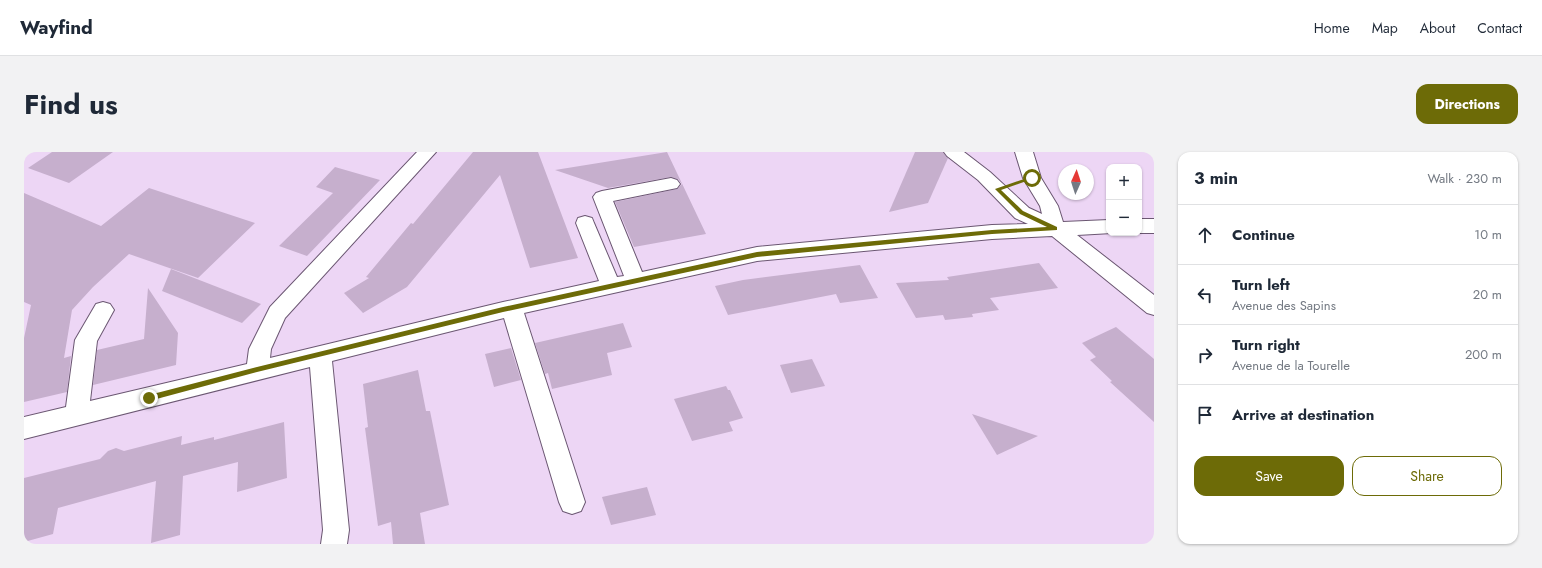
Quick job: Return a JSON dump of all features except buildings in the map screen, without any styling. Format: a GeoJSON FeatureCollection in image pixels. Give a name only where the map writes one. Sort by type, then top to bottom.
{"type":"FeatureCollection","features":[{"type":"Feature","properties":{"kind":"street"},"geometry":{"type":"LineString","coordinates":[[257,369],[260,349],[277,314],[427,152]]}},
{"type":"Feature","properties":{"kind":"street"},"geometry":{"type":"LineString","coordinates":[[953,152],[984,176],[1022,213],[1055,228],[1154,307]]}},
{"type":"Feature","properties":{"kind":"street"},"geometry":{"type":"LineString","coordinates":[[1024,152],[1032,178],[1049,206],[1055,228]]}},
{"type":"Feature","properties":{"kind":"street"},"geometry":{"type":"LineString","coordinates":[[997,189],[1032,178]]}},
{"type":"Feature","properties":{"kind":"street"},"geometry":{"type":"LineString","coordinates":[[636,281],[602,197],[671,184]]}},
{"type":"Feature","properties":{"kind":"street"},"geometry":{"type":"LineString","coordinates":[[585,223],[610,286]]}},
{"type":"Feature","properties":{"kind":"street"},"geometry":{"type":"LineString","coordinates":[[1142,226],[1154,226]]}},
{"type":"Feature","properties":{"kind":"street"},"geometry":{"type":"LineString","coordinates":[[24,428],[257,369],[512,308],[757,254],[992,232],[1055,228],[1106,227]]}},
{"type":"Feature","properties":{"kind":"street"},"geometry":{"type":"LineString","coordinates":[[512,308],[572,502]]}},
{"type":"Feature","properties":{"kind":"street"},"geometry":{"type":"LineString","coordinates":[[77,415],[86,340],[103,310]]}},
{"type":"Feature","properties":{"kind":"street"},"geometry":{"type":"LineString","coordinates":[[320,354],[336,530],[334,544]]}},
{"type":"Feature","properties":{"kind":"route"},"geometry":{"type":"LineString","coordinates":[[149,398],[257,369],[503,310],[757,254],[992,232],[1055,228],[1022,213],[997,189],[1015,182],[1032,178]]}}]}
